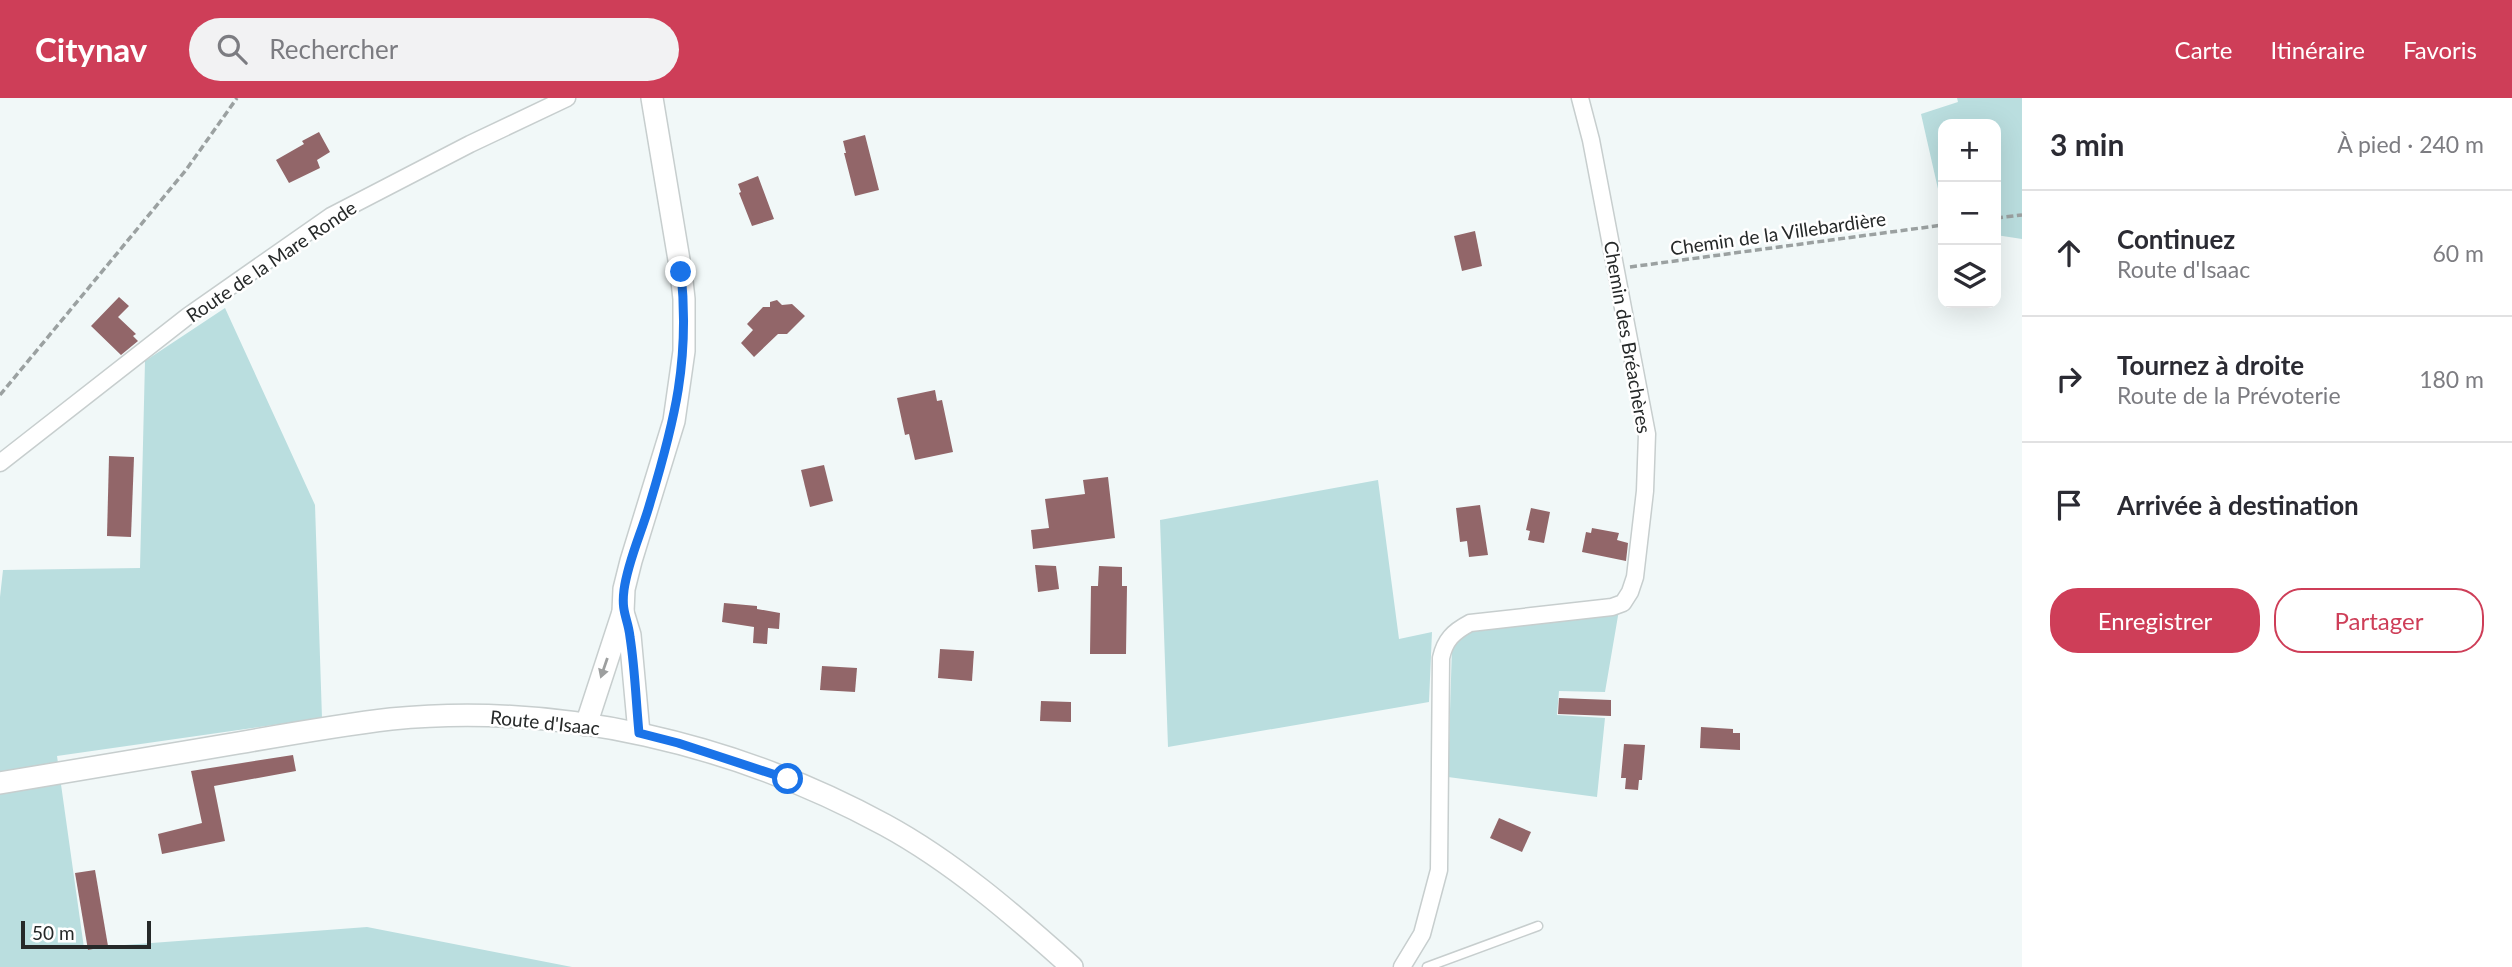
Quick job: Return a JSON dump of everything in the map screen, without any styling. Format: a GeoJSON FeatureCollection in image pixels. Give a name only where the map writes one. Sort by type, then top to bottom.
{"type":"FeatureCollection","features":[{"type":"Feature","properties":{"kind":"street","name":"Route de la Mare Ronde"},"geometry":{"type":"LineString","coordinates":[[0,463],[188,316],[331,216],[470,144],[567,98]]}},
{"type":"Feature","properties":{"kind":"street"},"geometry":{"type":"LineString","coordinates":[[586,725],[623,612],[624,589],[631,561],[674,421],[684,351],[681,272],[652,98]]}},
{"type":"Feature","properties":{"kind":"street","name":"Chemin des Bréachères"},"geometry":{"type":"LineString","coordinates":[[1402,967],[1422,934],[1439,870],[1441,658],[1444,646],[1451,635],[1470,623],[1612,607],[1623,603],[1635,577],[1645,491],[1647,434],[1591,140],[1580,98]]}},
{"type":"Feature","properties":{"kind":"street"},"geometry":{"type":"LineString","coordinates":[[623,612],[630,635],[639,733]]}},
{"type":"Feature","properties":{"kind":"street","name":"Route d'Isaac"},"geometry":{"type":"LineString","coordinates":[[0,783],[393,719],[493,716],[639,733],[752,765],[827,796],[886,825],[980,888],[1072,967]]}},
{"type":"Feature","properties":{"kind":"lane"},"geometry":{"type":"LineString","coordinates":[[1427,967],[1538,926]]}},
{"type":"Feature","properties":{"kind":"path"},"geometry":{"type":"LineString","coordinates":[[0,395],[186,170],[237,98]]}},
{"type":"Feature","properties":{"kind":"path"},"geometry":{"type":"LineString","coordinates":[[2001,217],[2022,215]]}},
{"type":"Feature","properties":{"kind":"path","name":"Chemin de la Villebardière"},"geometry":{"type":"LineString","coordinates":[[1616,269],[1938,226]]}},
{"type":"Feature","properties":{"kind":"shaded area"},"geometry":{"type":"Polygon","coordinates":[[[1957,98],[2022,98],[2022,239],[2001,236],[2001,119],[1938,119],[1938,189],[1921,114],[1958,102],[1957,98]]]}},
{"type":"Feature","properties":{"kind":"shaded area"},"geometry":{"type":"Polygon","coordinates":[[[225,308],[315,505],[322,718],[57,756],[84,948],[367,927],[572,967],[0,967],[0,597],[3,570],[140,568],[145,361],[225,308]]]}},
{"type":"Feature","properties":{"kind":"shaded area"},"geometry":{"type":"Polygon","coordinates":[[[1378,480],[1399,639],[1432,632],[1429,702],[1168,747],[1160,520],[1378,480]]]}},
{"type":"Feature","properties":{"kind":"shaded area"},"geometry":{"type":"Polygon","coordinates":[[[1619,610],[1605,692],[1559,691],[1557,715],[1605,718],[1597,797],[1448,777],[1452,646],[1466,632],[1619,610]]]}},
{"type":"Feature","properties":{"kind":"building"},"geometry":{"type":"Polygon","coordinates":[[[319,132],[330,152],[317,160],[320,168],[289,183],[276,160],[319,132]]]}},
{"type":"Feature","properties":{"kind":"building"},"geometry":{"type":"Polygon","coordinates":[[[865,135],[879,190],[855,196],[843,141],[865,135]]]}},
{"type":"Feature","properties":{"kind":"building"},"geometry":{"type":"Polygon","coordinates":[[[758,176],[774,219],[752,226],[738,184],[758,176]]]}},
{"type":"Feature","properties":{"kind":"building"},"geometry":{"type":"Polygon","coordinates":[[[1475,231],[1482,266],[1462,271],[1454,236],[1475,231]]]}},
{"type":"Feature","properties":{"kind":"building"},"geometry":{"type":"Polygon","coordinates":[[[119,297],[129,306],[118,317],[136,334],[133,336],[138,341],[121,355],[91,326],[119,297]]]}},
{"type":"Feature","properties":{"kind":"building"},"geometry":{"type":"Polygon","coordinates":[[[777,300],[782,305],[792,304],[805,316],[787,334],[778,334],[754,357],[741,343],[753,330],[747,324],[763,307],[770,307],[770,302],[777,300]]]}},
{"type":"Feature","properties":{"kind":"building"},"geometry":{"type":"Polygon","coordinates":[[[935,390],[937,401],[942,400],[953,452],[915,460],[909,434],[905,435],[897,398],[935,390]]]}},
{"type":"Feature","properties":{"kind":"building"},"geometry":{"type":"Polygon","coordinates":[[[109,456],[134,457],[131,537],[107,536],[109,456]]]}},
{"type":"Feature","properties":{"kind":"building"},"geometry":{"type":"Polygon","coordinates":[[[824,465],[833,501],[810,507],[801,470],[824,465]]]}},
{"type":"Feature","properties":{"kind":"building"},"geometry":{"type":"Polygon","coordinates":[[[1108,477],[1115,538],[1033,549],[1031,530],[1049,528],[1045,499],[1085,494],[1083,480],[1108,477]]]}},
{"type":"Feature","properties":{"kind":"building"},"geometry":{"type":"Polygon","coordinates":[[[1480,505],[1488,555],[1469,557],[1467,541],[1460,542],[1456,508],[1480,505]]]}},
{"type":"Feature","properties":{"kind":"building"},"geometry":{"type":"Polygon","coordinates":[[[1531,508],[1550,512],[1544,543],[1528,540],[1530,531],[1526,530],[1531,508]]]}},
{"type":"Feature","properties":{"kind":"building"},"geometry":{"type":"Polygon","coordinates":[[[1592,528],[1619,533],[1617,540],[1628,543],[1626,561],[1582,552],[1586,532],[1591,533],[1592,528]]]}},
{"type":"Feature","properties":{"kind":"building"},"geometry":{"type":"Polygon","coordinates":[[[1035,565],[1056,566],[1059,589],[1038,592],[1035,565]]]}},
{"type":"Feature","properties":{"kind":"building"},"geometry":{"type":"Polygon","coordinates":[[[1099,566],[1122,567],[1122,586],[1127,586],[1126,654],[1090,654],[1091,586],[1098,586],[1099,566]]]}},
{"type":"Feature","properties":{"kind":"building"},"geometry":{"type":"Polygon","coordinates":[[[724,603],[757,606],[757,609],[780,613],[779,629],[768,628],[767,644],[753,643],[754,627],[722,622],[724,603]]]}},
{"type":"Feature","properties":{"kind":"building"},"geometry":{"type":"Polygon","coordinates":[[[940,649],[974,651],[972,681],[938,678],[940,649]]]}},
{"type":"Feature","properties":{"kind":"building"},"geometry":{"type":"Polygon","coordinates":[[[822,666],[857,668],[855,692],[820,690],[822,666]]]}},
{"type":"Feature","properties":{"kind":"building"},"geometry":{"type":"Polygon","coordinates":[[[1559,698],[1611,700],[1611,716],[1558,714],[1559,698]]]}},
{"type":"Feature","properties":{"kind":"building"},"geometry":{"type":"Polygon","coordinates":[[[1041,701],[1071,702],[1071,722],[1040,721],[1041,701]]]}},
{"type":"Feature","properties":{"kind":"building"},"geometry":{"type":"Polygon","coordinates":[[[1701,727],[1733,729],[1733,733],[1740,733],[1740,750],[1700,748],[1701,727]]]}},
{"type":"Feature","properties":{"kind":"building"},"geometry":{"type":"Polygon","coordinates":[[[1624,744],[1645,745],[1642,780],[1639,780],[1638,790],[1625,789],[1626,778],[1621,778],[1624,744]]]}},
{"type":"Feature","properties":{"kind":"building"},"geometry":{"type":"Polygon","coordinates":[[[293,755],[296,771],[214,786],[225,841],[162,854],[158,834],[202,823],[191,771],[293,755]]]}},
{"type":"Feature","properties":{"kind":"building"},"geometry":{"type":"Polygon","coordinates":[[[1499,818],[1531,832],[1522,852],[1490,838],[1499,818]]]}},
{"type":"Feature","properties":{"kind":"building"},"geometry":{"type":"Polygon","coordinates":[[[95,870],[108,946],[88,950],[75,873],[95,870]]]}},
{"type":"Feature","properties":{"kind":"route"},"geometry":{"type":"LineString","coordinates":[[681,272],[684,351],[680,388],[674,421],[624,589],[623,612],[630,635],[639,733],[752,765],[788,779]]}}]}
